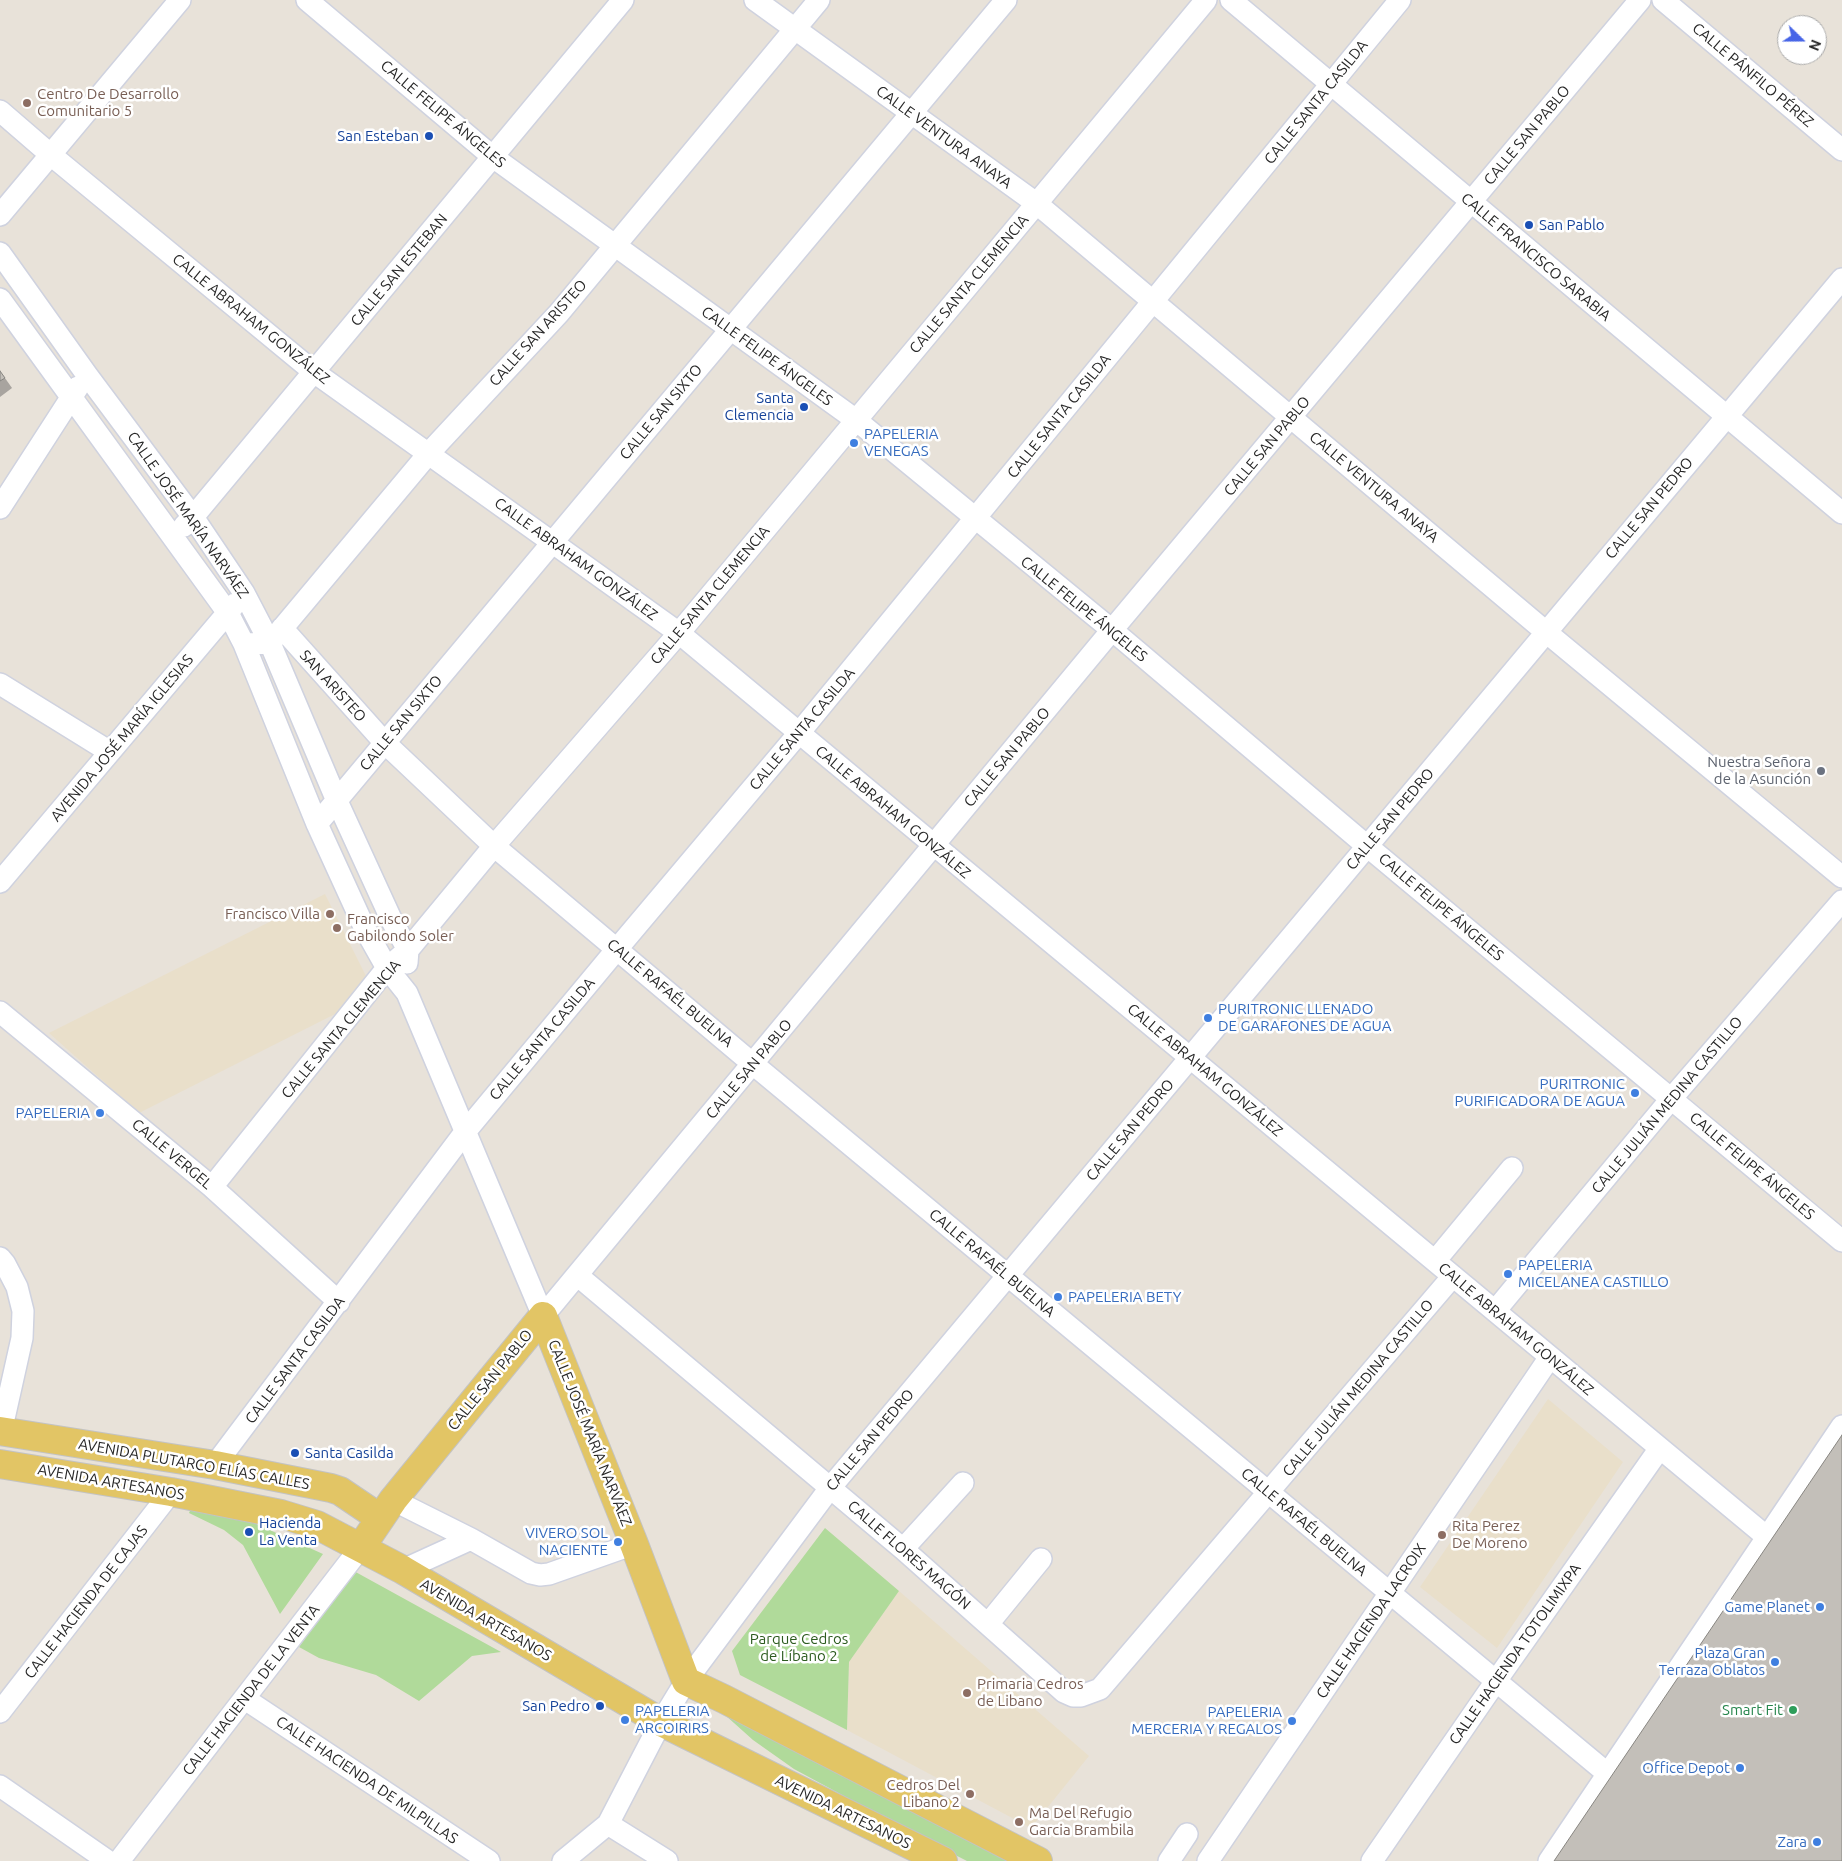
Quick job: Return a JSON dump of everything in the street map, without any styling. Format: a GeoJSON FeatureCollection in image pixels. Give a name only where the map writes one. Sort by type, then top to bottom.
{"type":"FeatureCollection","features":[{"type":"Feature","properties":{"kind":"main road","name":"CALLE SAN PABLO"},"geometry":{"type":"LineString","coordinates":[[386,1509],[542,1316]]}},
{"type":"Feature","properties":{"kind":"main road","name":"CALLE JOSÉ MARÍA NARVÁEZ"},"geometry":{"type":"LineString","coordinates":[[542,1316],[634,1544],[686,1682]]}},
{"type":"Feature","properties":{"kind":"main road","name":"AVENIDA PLUTARCO ELÍAS CALLES"},"geometry":{"type":"LineString","coordinates":[[0,1431],[215,1465],[332,1488],[386,1509]]}},
{"type":"Feature","properties":{"kind":"main road","name":"AVENIDA ARTESANOS"},"geometry":{"type":"LineString","coordinates":[[0,1464],[171,1492],[301,1520],[316,1525],[403,1570],[661,1722],[943,1861]]}},
{"type":"Feature","properties":{"kind":"main road","name":"CALLE HACIENDA DE LA VENTA"},"geometry":{"type":"LineString","coordinates":[[360,1547],[386,1509]]}},
{"type":"Feature","properties":{"kind":"main road"},"geometry":{"type":"LineString","coordinates":[[686,1682],[724,1699],[1038,1861]]}},
{"type":"Feature","properties":{"kind":"street"},"geometry":{"type":"LineString","coordinates":[[0,215],[180,0]]}},
{"type":"Feature","properties":{"kind":"street","name":"CALLE FELIPE ÁNGELES"},"geometry":{"type":"LineString","coordinates":[[307,0],[493,157],[856,420],[1112,630],[1367,846],[1842,1242]]}},
{"type":"Feature","properties":{"kind":"street","name":"CALLE SAN ESTEBAN"},"geometry":{"type":"LineString","coordinates":[[173,537],[194,517],[623,0]]}},
{"type":"Feature","properties":{"kind":"street","name":"CALLE VENTURA ANAYA"},"geometry":{"type":"LineString","coordinates":[[754,0],[1036,203],[1546,632],[1842,877]]}},
{"type":"Feature","properties":{"kind":"street","name":"CALLE SAN ARISTEO"},"geometry":{"type":"LineString","coordinates":[[276,636],[429,453],[559,313],[819,0]]}},
{"type":"Feature","properties":{"kind":"street","name":"CALLE SAN SIXTO"},"geometry":{"type":"LineString","coordinates":[[317,824],[1006,0]]}},
{"type":"Feature","properties":{"kind":"street","name":"CALLE SANTA CLEMENCIA"},"geometry":{"type":"LineString","coordinates":[[212,1187],[387,968],[408,950],[494,846],[679,633],[1206,0]]}},
{"type":"Feature","properties":{"kind":"street","name":"CALLE FRANCISCO SARABIA"},"geometry":{"type":"LineString","coordinates":[[1231,0],[1842,513]]}},
{"type":"Feature","properties":{"kind":"street","name":"CALLE SANTA CASILDA"},"geometry":{"type":"LineString","coordinates":[[215,1465],[465,1132],[617,948],[799,733],[1400,0]]}},
{"type":"Feature","properties":{"kind":"street","name":"CALLE SAN PABLO"},"geometry":{"type":"LineString","coordinates":[[542,1316],[1112,630],[1640,0]]}},
{"type":"Feature","properties":{"kind":"street","name":"CALLE PÁNFILO PÉREZ"},"geometry":{"type":"LineString","coordinates":[[1663,0],[1842,150]]}},
{"type":"Feature","properties":{"kind":"street","name":"CALLE ABRAHAM GONZÁLEZ"},"geometry":{"type":"LineString","coordinates":[[0,111],[314,372],[679,633],[1767,1537]]}},
{"type":"Feature","properties":{"kind":"street","name":"CALLE JOSÉ MARÍA NARVÁEZ"},"geometry":{"type":"LineString","coordinates":[[0,253],[87,375],[194,517],[244,593],[276,636],[336,801],[392,921],[408,950],[407,993]]}},
{"type":"Feature","properties":{"kind":"street","name":"CALLE SAN PEDRO"},"geometry":{"type":"LineString","coordinates":[[563,1861],[608,1824],[661,1722],[686,1682],[830,1488],[1842,279]]}},
{"type":"Feature","properties":{"kind":"street","name":"CALLE JOSÉ MARÍA NARVÁEZ"},"geometry":{"type":"LineString","coordinates":[[0,299],[228,613],[244,644],[317,824],[365,929],[387,968],[407,993],[542,1316]]}},
{"type":"Feature","properties":{"kind":"street"},"geometry":{"type":"LineString","coordinates":[[0,508],[87,375]]}},
{"type":"Feature","properties":{"kind":"street","name":"AVENIDA JOSÉ MARÍA IGLESIAS"},"geometry":{"type":"LineString","coordinates":[[0,882],[244,593]]}},
{"type":"Feature","properties":{"kind":"street"},"geometry":{"type":"LineString","coordinates":[[244,644],[276,636]]}},
{"type":"Feature","properties":{"kind":"street","name":"SAN ARISTEO"},"geometry":{"type":"LineString","coordinates":[[276,636],[385,743]]}},
{"type":"Feature","properties":{"kind":"street"},"geometry":{"type":"LineString","coordinates":[[0,684],[110,752]]}},
{"type":"Feature","properties":{"kind":"street","name":"CALLE RAFAÉL BUELNA"},"geometry":{"type":"LineString","coordinates":[[385,743],[494,846],[753,1064],[1608,1774]]}},
{"type":"Feature","properties":{"kind":"street","name":"CALLE JULIÁN MEDINA CASTILLO"},"geometry":{"type":"LineString","coordinates":[[1495,1311],[1671,1099],[1842,901]]}},
{"type":"Feature","properties":{"kind":"street","name":"CALLE VERGEL"},"geometry":{"type":"LineString","coordinates":[[0,1012],[212,1187],[339,1302]]}},
{"type":"Feature","properties":{"kind":"street"},"geometry":{"type":"LineString","coordinates":[[1434,1261],[1512,1168]]}},
{"type":"Feature","properties":{"kind":"street"},"geometry":{"type":"LineString","coordinates":[[0,1258],[17,1287],[24,1311],[22,1338],[0,1431]]}},
{"type":"Feature","properties":{"kind":"street","name":"CALLE FLORES MAGÓN"},"geometry":{"type":"LineString","coordinates":[[577,1275],[903,1549],[1064,1692],[1073,1696],[1081,1696]]}},
{"type":"Feature","properties":{"kind":"street","name":"CALLE JULIÁN MEDINA CASTILLO"},"geometry":{"type":"LineString","coordinates":[[1081,1696],[1100,1689],[1453,1276]]}},
{"type":"Feature","properties":{"kind":"street","name":"CALLE HACIENDA LACROIX"},"geometry":{"type":"LineString","coordinates":[[1208,1861],[1550,1357]]}},
{"type":"Feature","properties":{"kind":"street"},"geometry":{"type":"LineString","coordinates":[[1549,1861],[1842,1426]]}},
{"type":"Feature","properties":{"kind":"street","name":"CALLE HACIENDA TOTOLIMIXPA"},"geometry":{"type":"LineString","coordinates":[[1372,1861],[1660,1448]]}},
{"type":"Feature","properties":{"kind":"street"},"geometry":{"type":"LineString","coordinates":[[903,1549],[963,1482]]}},
{"type":"Feature","properties":{"kind":"street","name":"CALLE HACIENDA DE CAJAS"},"geometry":{"type":"LineString","coordinates":[[0,1712],[171,1492]]}},
{"type":"Feature","properties":{"kind":"street"},"geometry":{"type":"LineString","coordinates":[[386,1509],[471,1539],[531,1573],[540,1575],[549,1574],[634,1544]]}},
{"type":"Feature","properties":{"kind":"street"},"geometry":{"type":"LineString","coordinates":[[403,1570],[471,1539]]}},
{"type":"Feature","properties":{"kind":"street","name":"CALLE HACIENDA DE LA VENTA"},"geometry":{"type":"LineString","coordinates":[[119,1861],[360,1547]]}},
{"type":"Feature","properties":{"kind":"street"},"geometry":{"type":"LineString","coordinates":[[988,1624],[1041,1559]]}},
{"type":"Feature","properties":{"kind":"street","name":"CALLE HACIENDA DE MILPILLAS"},"geometry":{"type":"LineString","coordinates":[[245,1699],[488,1861]]}},
{"type":"Feature","properties":{"kind":"street"},"geometry":{"type":"LineString","coordinates":[[0,1786],[108,1861]]}},
{"type":"Feature","properties":{"kind":"street"},"geometry":{"type":"LineString","coordinates":[[608,1824],[666,1861]]}},
{"type":"Feature","properties":{"kind":"street"},"geometry":{"type":"LineString","coordinates":[[1169,1861],[1187,1834]]}},
{"type":"Feature","properties":{"kind":"shaded area"},"geometry":{"type":"Polygon","coordinates":[[[325,894],[368,980],[341,1011],[139,1113],[49,1033],[325,894]]]}},
{"type":"Feature","properties":{"kind":"shaded area"},"geometry":{"type":"Polygon","coordinates":[[[1548,1399],[1623,1462],[1497,1648],[1420,1587],[1548,1399]]]}},
{"type":"Feature","properties":{"kind":"shaded area"},"geometry":{"type":"Polygon","coordinates":[[[899,1591],[1089,1756],[1031,1828],[847,1730],[849,1662],[899,1591]]]}},
{"type":"Feature","properties":{"kind":"green space"},"geometry":{"type":"Polygon","coordinates":[[[192,1506],[243,1518],[323,1554],[280,1614],[243,1545],[224,1530],[189,1513],[192,1506]]]}},
{"type":"Feature","properties":{"kind":"green space","name":"Parque Cedros de Líbano 2"},"geometry":{"type":"Polygon","coordinates":[[[825,1528],[899,1591],[849,1662],[847,1730],[740,1675],[732,1651],[825,1528]]]}},
{"type":"Feature","properties":{"kind":"green space"},"geometry":{"type":"Polygon","coordinates":[[[352,1570],[501,1652],[472,1656],[419,1701],[376,1675],[319,1658],[299,1647],[352,1570]]]}},
{"type":"Feature","properties":{"kind":"green space"},"geometry":{"type":"Polygon","coordinates":[[[715,1706],[1010,1861],[967,1861],[920,1837],[794,1769],[753,1740],[715,1706]]]}},
{"type":"Feature","properties":{"kind":"building"},"geometry":{"type":"Polygon","coordinates":[[[0,371],[5,378],[0,381],[0,371]]]}},
{"type":"Feature","properties":{"kind":"building","name":"Plaza Gran Terraza Oblatos"},"geometry":{"type":"Polygon","coordinates":[[[1842,1435],[1842,1861],[1554,1861],[1842,1435]]]}},
{"type":"Feature","properties":{"kind":"place","name":"Centro De Desarrollo Comunitario 5"},"geometry":{"type":"Point","coordinates":[27,103]}},
{"type":"Feature","properties":{"kind":"place","name":"San Esteban"},"geometry":{"type":"Point","coordinates":[429,136]}},
{"type":"Feature","properties":{"kind":"place","name":"San Pablo"},"geometry":{"type":"Point","coordinates":[1529,225]}},
{"type":"Feature","properties":{"kind":"place","name":"Santa Clemencia"},"geometry":{"type":"Point","coordinates":[804,407]}},
{"type":"Feature","properties":{"kind":"place","name":"PAPELERIA VENEGAS"},"geometry":{"type":"Point","coordinates":[854,443]}},
{"type":"Feature","properties":{"kind":"place","name":"Nuestra Señora de la Asunción"},"geometry":{"type":"Point","coordinates":[1821,771]}},
{"type":"Feature","properties":{"kind":"place","name":"Francisco Villa"},"geometry":{"type":"Point","coordinates":[330,914]}},
{"type":"Feature","properties":{"kind":"place","name":"Francisco Gabilondo Soler"},"geometry":{"type":"Point","coordinates":[337,928]}},
{"type":"Feature","properties":{"kind":"place","name":"PURITRONIC LLENADO DE GARAFONES DE AGUA"},"geometry":{"type":"Point","coordinates":[1208,1018]}},
{"type":"Feature","properties":{"kind":"place","name":"PURITRONIC PURIFICADORA DE AGUA"},"geometry":{"type":"Point","coordinates":[1635,1093]}},
{"type":"Feature","properties":{"kind":"place","name":"PAPELERIA"},"geometry":{"type":"Point","coordinates":[100,1113]}},
{"type":"Feature","properties":{"kind":"place","name":"PAPELERIA MICELANEA CASTILLO"},"geometry":{"type":"Point","coordinates":[1508,1274]}},
{"type":"Feature","properties":{"kind":"place","name":"PAPELERIA BETY"},"geometry":{"type":"Point","coordinates":[1058,1297]}},
{"type":"Feature","properties":{"kind":"place","name":"Santa Casilda"},"geometry":{"type":"Point","coordinates":[295,1453]}},
{"type":"Feature","properties":{"kind":"place","name":"Hacienda La Venta"},"geometry":{"type":"Point","coordinates":[249,1532]}},
{"type":"Feature","properties":{"kind":"place","name":"Rita Perez De Moreno"},"geometry":{"type":"Point","coordinates":[1442,1535]}},
{"type":"Feature","properties":{"kind":"place","name":"VIVERO SOL NACIENTE"},"geometry":{"type":"Point","coordinates":[618,1542]}},
{"type":"Feature","properties":{"kind":"place","name":"Game Planet"},"geometry":{"type":"Point","coordinates":[1820,1607]}},
{"type":"Feature","properties":{"kind":"place","name":"Plaza Gran Terraza Oblatos"},"geometry":{"type":"Point","coordinates":[1775,1662]}},
{"type":"Feature","properties":{"kind":"place","name":"Primaria Cedros de Libano"},"geometry":{"type":"Point","coordinates":[967,1693]}},
{"type":"Feature","properties":{"kind":"place","name":"San Pedro"},"geometry":{"type":"Point","coordinates":[600,1706]}},
{"type":"Feature","properties":{"kind":"place","name":"Smart Fit"},"geometry":{"type":"Point","coordinates":[1793,1710]}},
{"type":"Feature","properties":{"kind":"place","name":"PAPELERIA ARCOIRIRS"},"geometry":{"type":"Point","coordinates":[625,1720]}},
{"type":"Feature","properties":{"kind":"place","name":"PAPELERIA MERCERIA Y REGALOS"},"geometry":{"type":"Point","coordinates":[1292,1721]}},
{"type":"Feature","properties":{"kind":"place","name":"Office Depot"},"geometry":{"type":"Point","coordinates":[1740,1768]}},
{"type":"Feature","properties":{"kind":"place","name":"Cedros Del Libano 2"},"geometry":{"type":"Point","coordinates":[970,1794]}},
{"type":"Feature","properties":{"kind":"place","name":"Ma Del Refugio Garcia Brambila"},"geometry":{"type":"Point","coordinates":[1019,1822]}},
{"type":"Feature","properties":{"kind":"place","name":"Zara"},"geometry":{"type":"Point","coordinates":[1817,1842]}}]}
